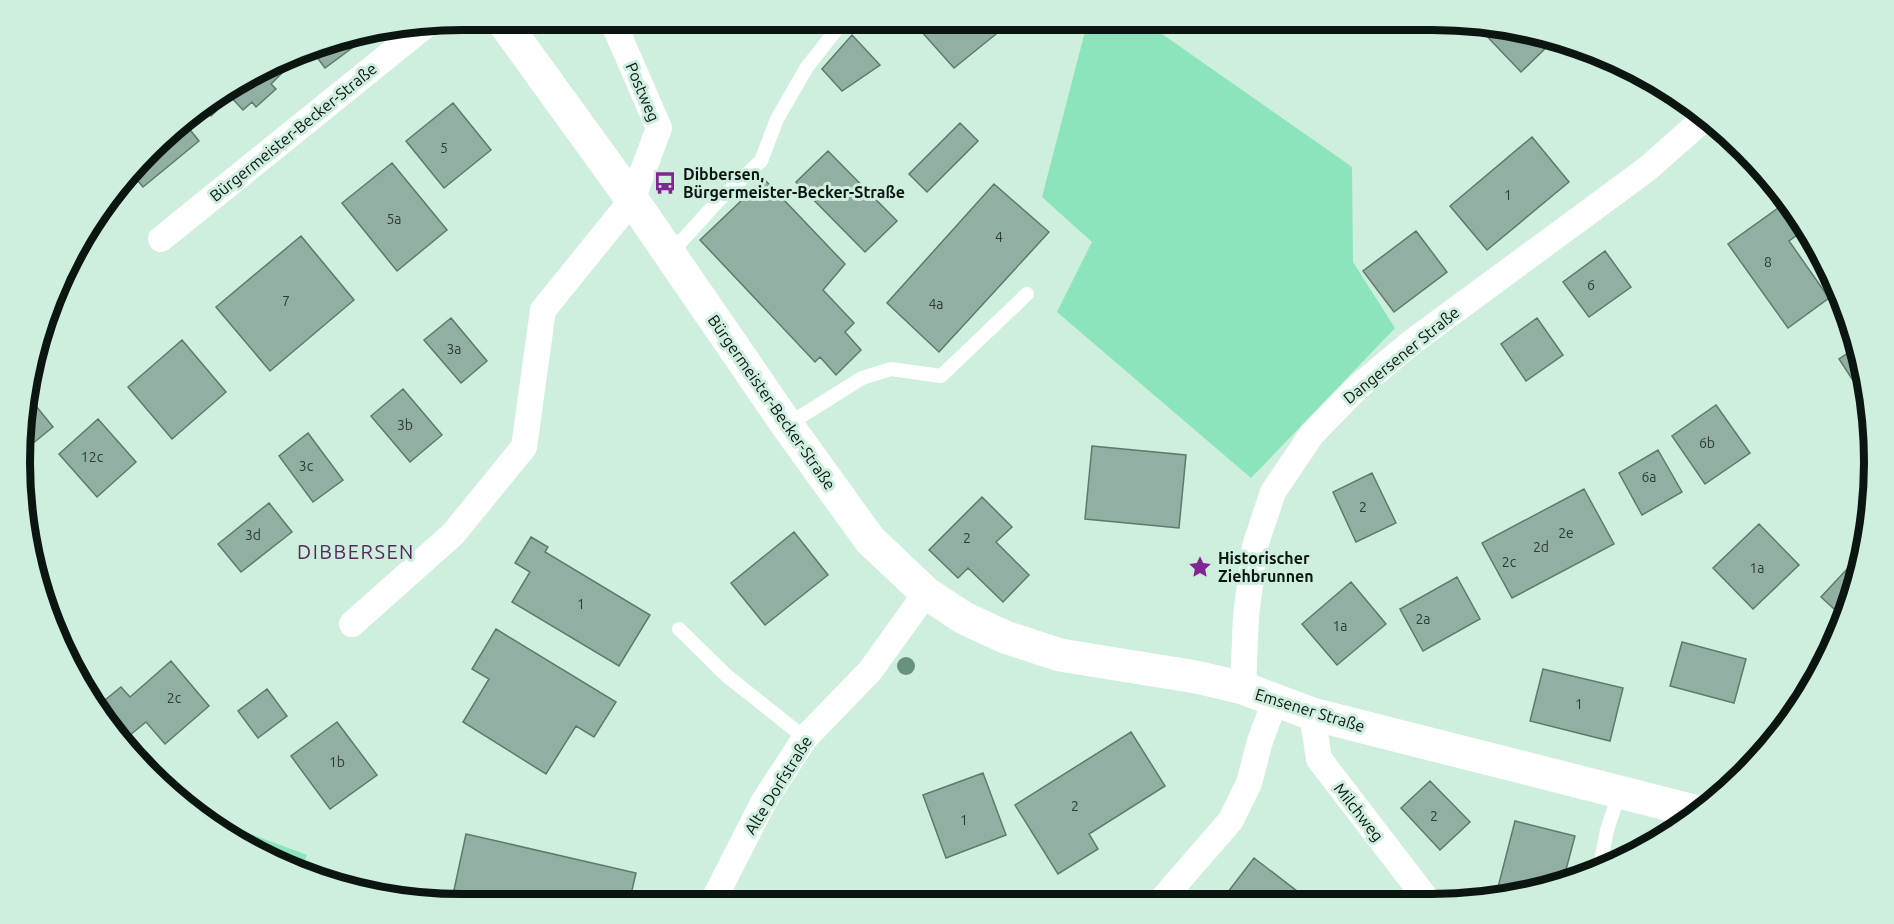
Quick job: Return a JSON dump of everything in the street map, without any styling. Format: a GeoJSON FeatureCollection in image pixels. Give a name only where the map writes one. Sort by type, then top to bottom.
{"type":"FeatureCollection","features":[{"type":"Feature","properties":{"kind":"street","name":"Bürgermeister-Becker-Straße"},"geometry":{"type":"LineString","coordinates":[[509,30],[632,200],[787,425],[870,540],[926,593]]}},
{"type":"Feature","properties":{"kind":"street","name":"Postweg"},"geometry":{"type":"LineString","coordinates":[[616,30],[659,128],[632,200]]}},
{"type":"Feature","properties":{"kind":"street","name":"Bürgermeister-Becker-Straße"},"geometry":{"type":"LineString","coordinates":[[161,239],[418,33]]}},
{"type":"Feature","properties":{"kind":"street","name":"Dangersener Straße"},"geometry":{"type":"LineString","coordinates":[[1243,688],[1246,616],[1255,546],[1274,492],[1312,434],[1357,388],[1412,342],[1647,169],[1699,123]]}},
{"type":"Feature","properties":{"kind":"street"},"geometry":{"type":"LineString","coordinates":[[352,624],[453,534],[524,447],[543,310],[632,200]]}},
{"type":"Feature","properties":{"kind":"street","name":"Emsener Straße"},"geometry":{"type":"LineString","coordinates":[[926,593],[964,618],[1005,637],[1060,655],[1196,676],[1243,688],[1311,714],[1620,792],[1686,812]]}},
{"type":"Feature","properties":{"kind":"street","name":"Alte Dorfstraße"},"geometry":{"type":"LineString","coordinates":[[717,894],[764,801],[804,738],[870,671],[926,593]]}},
{"type":"Feature","properties":{"kind":"street"},"geometry":{"type":"LineString","coordinates":[[1167,894],[1231,819],[1250,783],[1260,741],[1275,700]]}},
{"type":"Feature","properties":{"kind":"street","name":"Milchweg"},"geometry":{"type":"LineString","coordinates":[[1311,714],[1319,759],[1423,894]]}},
{"type":"Feature","properties":{"kind":"lane"},"geometry":{"type":"LineString","coordinates":[[669,255],[718,201],[761,161],[777,119],[807,67],[836,30]]}},
{"type":"Feature","properties":{"kind":"lane"},"geometry":{"type":"LineString","coordinates":[[787,425],[862,378],[891,369],[941,376],[1028,294]]}},
{"type":"Feature","properties":{"kind":"lane"},"geometry":{"type":"LineString","coordinates":[[679,629],[727,676],[804,738]]}},
{"type":"Feature","properties":{"kind":"lane"},"geometry":{"type":"LineString","coordinates":[[1601,859],[1607,830],[1620,792]]}},
{"type":"Feature","properties":{"kind":"green space"},"geometry":{"type":"Polygon","coordinates":[[[1085,30],[1156,30],[1352,167],[1353,262],[1395,328],[1251,478],[1057,312],[1092,242],[1042,197],[1085,30]]]}},
{"type":"Feature","properties":{"kind":"green space"},"geometry":{"type":"Polygon","coordinates":[[[232,827],[307,855],[304,864],[232,827]]]}},
{"type":"Feature","properties":{"kind":"building"},"geometry":{"type":"Polygon","coordinates":[[[920,30],[1001,30],[954,68],[920,30]]]}},
{"type":"Feature","properties":{"kind":"building"},"geometry":{"type":"Polygon","coordinates":[[[1484,34],[1516,38],[1548,46],[1521,72],[1484,34]]]}},
{"type":"Feature","properties":{"kind":"building"},"geometry":{"type":"Polygon","coordinates":[[[852,35],[880,65],[842,91],[822,69],[852,35]]]}},
{"type":"Feature","properties":{"kind":"building"},"geometry":{"type":"Polygon","coordinates":[[[359,43],[325,68],[316,56],[359,43]]]}},
{"type":"Feature","properties":{"kind":"building"},"geometry":{"type":"Polygon","coordinates":[[[280,71],[282,73],[271,84],[276,89],[256,107],[252,102],[243,110],[231,97],[280,71]]]}},
{"type":"Feature","properties":{"kind":"building"},"geometry":{"type":"Polygon","coordinates":[[[230,98],[211,116],[208,113],[230,98]]]}},
{"type":"Feature","properties":{"kind":"building"},"geometry":{"type":"Polygon","coordinates":[[[453,103],[491,150],[444,188],[406,141],[453,103]]]}},
{"type":"Feature","properties":{"kind":"building"},"geometry":{"type":"Polygon","coordinates":[[[960,123],[978,141],[927,192],[909,174],[960,123]]]}},
{"type":"Feature","properties":{"kind":"building"},"geometry":{"type":"Polygon","coordinates":[[[188,128],[199,141],[143,187],[136,178],[188,128]]]}},
{"type":"Feature","properties":{"kind":"building"},"geometry":{"type":"Polygon","coordinates":[[[1532,137],[1569,182],[1487,250],[1450,206],[1532,137]]]}},
{"type":"Feature","properties":{"kind":"building"},"geometry":{"type":"Polygon","coordinates":[[[828,151],[897,221],[865,252],[796,182],[828,151]]]}},
{"type":"Feature","properties":{"kind":"building"},"geometry":{"type":"Polygon","coordinates":[[[392,163],[447,230],[397,271],[342,203],[392,163]]]}},
{"type":"Feature","properties":{"kind":"building"},"geometry":{"type":"Polygon","coordinates":[[[764,179],[845,264],[823,290],[854,323],[845,332],[861,350],[836,375],[820,357],[815,362],[700,240],[764,179]]]}},
{"type":"Feature","properties":{"kind":"building"},"geometry":{"type":"Polygon","coordinates":[[[994,184],[1049,232],[939,352],[887,303],[994,184]]]}},
{"type":"Feature","properties":{"kind":"building"},"geometry":{"type":"Polygon","coordinates":[[[1780,206],[1799,234],[1789,241],[1829,298],[1788,328],[1728,244],[1780,206]]]}},
{"type":"Feature","properties":{"kind":"building"},"geometry":{"type":"Polygon","coordinates":[[[1416,231],[1447,272],[1394,312],[1363,271],[1416,231]]]}},
{"type":"Feature","properties":{"kind":"building"},"geometry":{"type":"Polygon","coordinates":[[[301,236],[354,300],[270,371],[216,307],[301,236]]]}},
{"type":"Feature","properties":{"kind":"building"},"geometry":{"type":"Polygon","coordinates":[[[1605,251],[1631,287],[1589,317],[1563,282],[1605,251]]]}},
{"type":"Feature","properties":{"kind":"building"},"geometry":{"type":"Polygon","coordinates":[[[451,318],[487,361],[461,383],[424,340],[451,318]]]}},
{"type":"Feature","properties":{"kind":"building"},"geometry":{"type":"Polygon","coordinates":[[[1537,318],[1563,355],[1526,381],[1501,344],[1537,318]]]}},
{"type":"Feature","properties":{"kind":"building"},"geometry":{"type":"Polygon","coordinates":[[[182,340],[226,392],[172,439],[128,387],[182,340]]]}},
{"type":"Feature","properties":{"kind":"building"},"geometry":{"type":"Polygon","coordinates":[[[1850,352],[1857,387],[1839,359],[1850,352]]]}},
{"type":"Feature","properties":{"kind":"building"},"geometry":{"type":"Polygon","coordinates":[[[403,389],[442,435],[410,462],[371,416],[403,389]]]}},
{"type":"Feature","properties":{"kind":"building"},"geometry":{"type":"Polygon","coordinates":[[[34,404],[53,427],[31,445],[34,404]]]}},
{"type":"Feature","properties":{"kind":"building"},"geometry":{"type":"Polygon","coordinates":[[[1716,405],[1750,453],[1705,484],[1672,436],[1716,405]]]}},
{"type":"Feature","properties":{"kind":"building"},"geometry":{"type":"Polygon","coordinates":[[[98,419],[136,462],[97,497],[59,454],[98,419]]]}},
{"type":"Feature","properties":{"kind":"building"},"geometry":{"type":"Polygon","coordinates":[[[308,433],[343,480],[313,502],[279,456],[308,433]]]}},
{"type":"Feature","properties":{"kind":"building"},"geometry":{"type":"Polygon","coordinates":[[[1092,446],[1186,455],[1179,528],[1085,519],[1092,446]]]}},
{"type":"Feature","properties":{"kind":"building"},"geometry":{"type":"Polygon","coordinates":[[[1658,450],[1682,492],[1642,515],[1619,473],[1658,450]]]}},
{"type":"Feature","properties":{"kind":"building"},"geometry":{"type":"Polygon","coordinates":[[[1372,473],[1396,523],[1356,542],[1333,492],[1372,473]]]}},
{"type":"Feature","properties":{"kind":"building"},"geometry":{"type":"Polygon","coordinates":[[[1584,489],[1614,544],[1512,598],[1482,543],[1584,489]]]}},
{"type":"Feature","properties":{"kind":"building"},"geometry":{"type":"Polygon","coordinates":[[[982,497],[1012,527],[996,542],[1029,575],[1003,602],[968,568],[958,578],[929,550],[982,497]]]}},
{"type":"Feature","properties":{"kind":"building"},"geometry":{"type":"Polygon","coordinates":[[[269,503],[292,532],[241,572],[218,544],[269,503]]]}},
{"type":"Feature","properties":{"kind":"building"},"geometry":{"type":"Polygon","coordinates":[[[1759,524],[1799,565],[1753,609],[1713,568],[1759,524]]]}},
{"type":"Feature","properties":{"kind":"building"},"geometry":{"type":"Polygon","coordinates":[[[794,532],[828,575],[765,625],[731,583],[794,532]]]}},
{"type":"Feature","properties":{"kind":"building"},"geometry":{"type":"Polygon","coordinates":[[[531,537],[548,547],[545,552],[650,615],[619,666],[512,602],[530,572],[515,563],[531,537]]]}},
{"type":"Feature","properties":{"kind":"building"},"geometry":{"type":"Polygon","coordinates":[[[1851,564],[1837,612],[1821,597],[1851,564]]]}},
{"type":"Feature","properties":{"kind":"building"},"geometry":{"type":"Polygon","coordinates":[[[1457,577],[1480,619],[1423,651],[1400,609],[1457,577]]]}},
{"type":"Feature","properties":{"kind":"building"},"geometry":{"type":"Polygon","coordinates":[[[1351,582],[1386,624],[1337,665],[1302,624],[1351,582]]]}},
{"type":"Feature","properties":{"kind":"building"},"geometry":{"type":"Polygon","coordinates":[[[496,629],[616,702],[594,737],[576,726],[546,774],[463,722],[489,679],[472,669],[496,629]]]}},
{"type":"Feature","properties":{"kind":"building"},"geometry":{"type":"Polygon","coordinates":[[[1682,642],[1746,659],[1734,703],[1670,686],[1682,642]]]}},
{"type":"Feature","properties":{"kind":"building"},"geometry":{"type":"Polygon","coordinates":[[[171,661],[209,706],[165,744],[146,722],[128,736],[103,702],[121,687],[130,697],[171,661]]]}},
{"type":"Feature","properties":{"kind":"building"},"geometry":{"type":"Polygon","coordinates":[[[1543,669],[1623,688],[1610,741],[1530,721],[1543,669]]]}},
{"type":"Feature","properties":{"kind":"building"},"geometry":{"type":"Polygon","coordinates":[[[267,689],[287,716],[258,738],[238,711],[267,689]]]}},
{"type":"Feature","properties":{"kind":"building"},"geometry":{"type":"Polygon","coordinates":[[[337,722],[377,775],[330,809],[291,756],[337,722]]]}},
{"type":"Feature","properties":{"kind":"building"},"geometry":{"type":"Polygon","coordinates":[[[1131,732],[1165,786],[1089,834],[1098,849],[1058,874],[1015,805],[1131,732]]]}},
{"type":"Feature","properties":{"kind":"building"},"geometry":{"type":"Polygon","coordinates":[[[983,773],[1006,835],[946,858],[923,795],[983,773]]]}},
{"type":"Feature","properties":{"kind":"building"},"geometry":{"type":"Polygon","coordinates":[[[1430,781],[1470,822],[1440,850],[1401,808],[1430,781]]]}},
{"type":"Feature","properties":{"kind":"building"},"geometry":{"type":"Polygon","coordinates":[[[1515,821],[1575,836],[1565,873],[1498,889],[1515,821]]]}},
{"type":"Feature","properties":{"kind":"building"},"geometry":{"type":"Polygon","coordinates":[[[466,834],[636,873],[631,894],[453,894],[466,834]]]}},
{"type":"Feature","properties":{"kind":"building"},"geometry":{"type":"Polygon","coordinates":[[[1254,858],[1301,894],[1226,894],[1254,858]]]}},
{"type":"Feature","properties":{"kind":"place","name":"Dibbersen, Bürgermeister-Becker-Straße"},"geometry":{"type":"Point","coordinates":[665,183]}},
{"type":"Feature","properties":{"kind":"place","name":"Historischer Ziehbrunnen"},"geometry":{"type":"Point","coordinates":[1200,567]}},
{"type":"Feature","properties":{"kind":"district","name":"DIBBERSEN"},"geometry":{"type":"Point","coordinates":[356,552]}}]}
